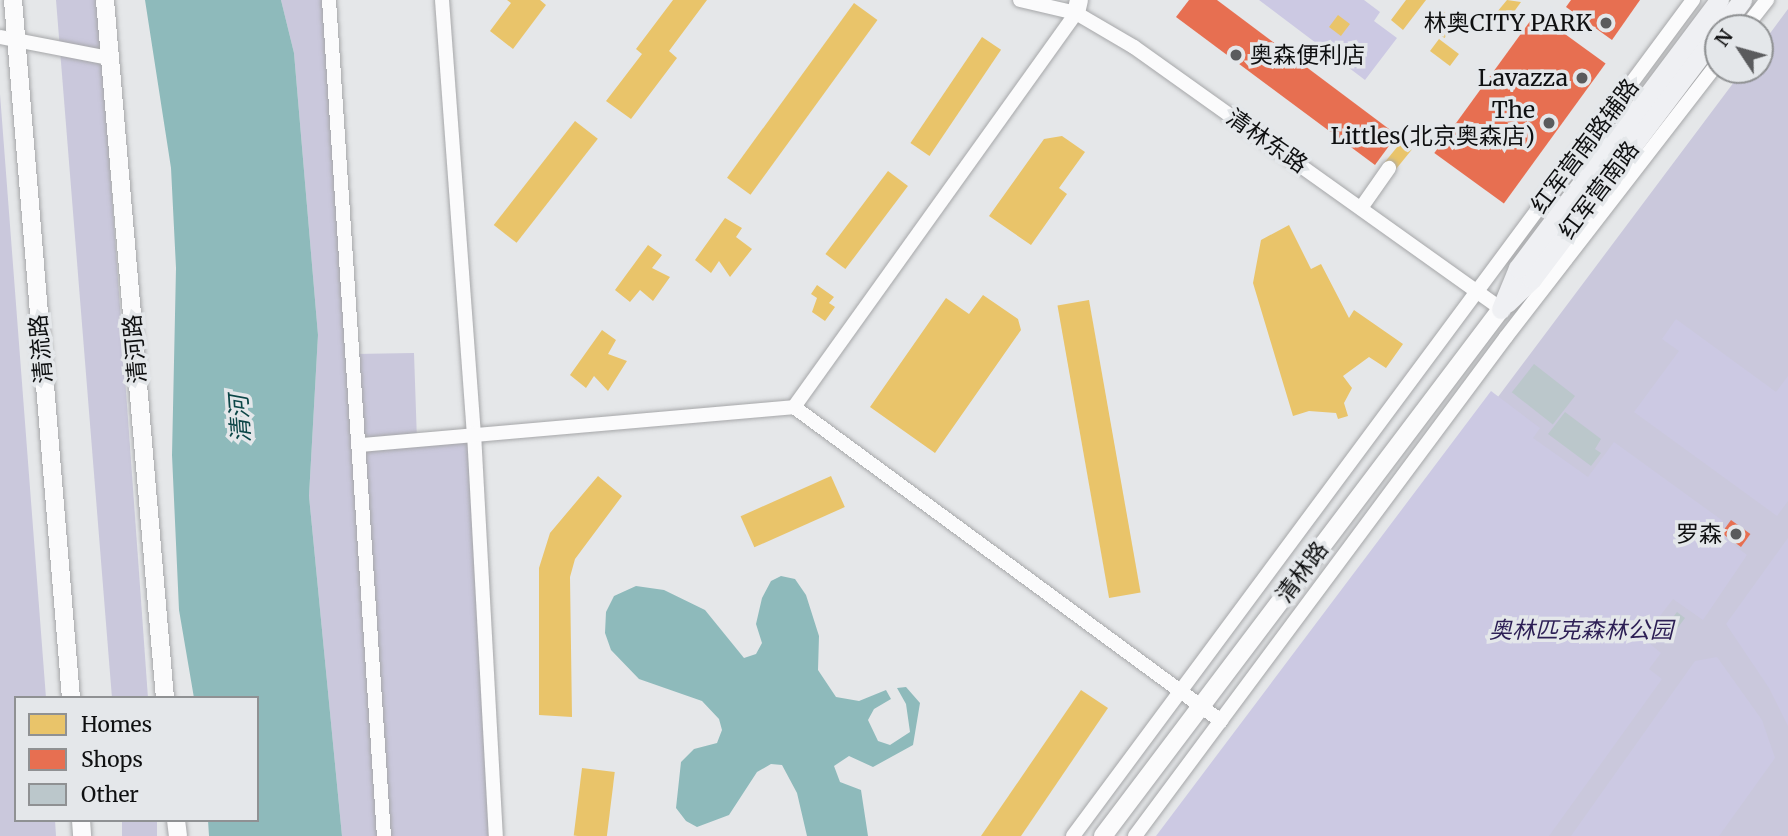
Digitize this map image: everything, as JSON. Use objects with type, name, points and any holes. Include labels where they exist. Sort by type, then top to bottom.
[{"type":"main road","name":"红军营南路","points":[[1501,309],[1518,268],[1719,0]]},
{"type":"main road","name":"红军营南路","points":[[1501,309],[1532,279],[1704,51]]},
{"type":"street","name":"清流路","points":[[13,0],[8,39],[71,696]]},
{"type":"street","name":"清河路","points":[[105,0],[165,696]]},
{"type":"street","points":[[329,0],[361,445],[384,836]]},
{"type":"street","points":[[442,0],[474,433],[496,836]]},
{"type":"street","name":"清林东路","points":[[1020,0],[1078,7],[1501,309]]},
{"type":"street","name":"红军营南路辅路","points":[[1073,836],[1693,0]]},
{"type":"street","points":[[1756,14],[1767,0]]},
{"type":"street","points":[[794,407],[1078,7]]},
{"type":"street","points":[[8,39],[109,58]]},
{"type":"street","points":[[1135,836],[1506,337],[1704,81]]},
{"type":"street","points":[[1361,208],[1389,168]]},
{"type":"street","name":"清林路","points":[[1103,836],[1501,309]]},
{"type":"street","points":[[361,445],[794,407],[1221,721]]},
{"type":"green space","points":[[56,0],[98,0],[148,696],[112,696]]},
{"type":"green space","points":[[281,0],[329,0],[354,354],[414,353],[417,441],[474,433],[496,836],[342,836],[309,496],[318,335],[294,53]]},
{"type":"green space","points":[[1259,0],[1364,0],[1380,12],[1374,21],[1397,38],[1365,80]]},
{"type":"green space","name":"奥林匹克森林公园","points":[[1788,9],[1788,836],[1169,836],[1733,84],[1774,84],[1774,28]]},
{"type":"green space","points":[[0,94],[46,696],[14,696],[14,822],[55,822],[56,836],[0,836]]},
{"type":"green space","points":[[1676,319],[1776,392],[1788,376],[1788,501],[1777,516],[1634,412],[1679,351],[1662,339]]},
{"type":"green space","points":[[1491,391],[1540,428],[1533,438],[1588,477],[1614,442],[1723,521],[1716,531],[1747,555],[1703,620],[1673,599],[1643,638],[1661,653],[1649,669],[1662,679],[1549,836],[1156,836]]},
{"type":"green space","points":[[1788,538],[1788,726],[1769,688],[1726,624]]},
{"type":"green space","points":[[1717,657],[1762,720],[1775,758],[1719,836],[1571,836],[1695,661]]},
{"type":"green space","points":[[122,822],[157,822],[157,836],[122,836]]},
{"type":"water","name":"清河","points":[[145,0],[281,0],[294,53],[318,335],[309,496],[342,836],[209,836],[208,822],[259,822],[259,696],[194,696],[179,610],[172,455],[176,268],[171,168]]},
{"type":"water","points":[[781,576],[795,579],[806,595],[819,636],[818,670],[836,697],[859,701],[886,690],[891,699],[874,709],[868,720],[878,741],[890,745],[910,732],[906,704],[897,688],[906,687],[920,703],[913,745],[873,767],[849,756],[834,766],[840,782],[861,790],[868,836],[807,836],[797,793],[782,765],[771,764],[757,772],[729,815],[697,827],[686,821],[676,808],[681,762],[694,749],[717,743],[722,730],[719,719],[702,701],[639,679],[611,650],[605,633],[606,612],[614,596],[636,586],[664,590],[705,610],[744,658],[756,654],[762,643],[756,624],[762,598],[771,581]]},
{"type":"building: Homes","points":[[507,0],[540,0],[546,5],[513,49],[490,31],[511,3]]},
{"type":"building: Homes","points":[[673,0],[707,0],[669,51],[677,58],[631,119],[606,101],[642,54],[636,49]]},
{"type":"building: Homes","points":[[1406,0],[1426,0],[1403,30],[1391,20]]},
{"type":"building: Homes","points":[[1507,0],[1521,2],[1508,20],[1497,12]]},
{"type":"building: Homes","points":[[854,3],[877,20],[750,195],[727,178]]},
{"type":"building: Homes","points":[[1441,10],[1457,21],[1445,38],[1429,27]]},
{"type":"building: Homes","points":[[1338,15],[1350,24],[1341,36],[1329,27]]},
{"type":"building: Homes","points":[[982,37],[1001,50],[929,156],[910,143]]},
{"type":"building: Homes","points":[[1439,39],[1459,54],[1450,66],[1430,51]]},
{"type":"building: Homes","points":[[575,121],[598,139],[517,243],[494,225]]},
{"type":"building: Homes","points":[[1062,136],[1085,152],[1059,188],[1067,194],[1031,245],[989,216],[1044,139]]},
{"type":"building: Homes","points":[[1402,141],[1412,149],[1394,172],[1384,164]]},
{"type":"building: Homes","points":[[888,171],[908,186],[845,269],[825,254]]},
{"type":"building: Homes","points":[[725,218],[742,228],[736,237],[752,249],[730,277],[719,261],[711,273],[695,260]]},
{"type":"building: Homes","points":[[1289,225],[1311,269],[1321,264],[1349,318],[1354,310],[1403,344],[1386,368],[1369,357],[1343,376],[1352,388],[1344,403],[1348,416],[1338,419],[1336,413],[1309,411],[1293,416],[1253,283],[1261,240]]},
{"type":"building: Homes","points":[[648,245],[662,255],[652,268],[670,277],[653,301],[640,290],[630,302],[615,290]]},
{"type":"building: Homes","points":[[817,285],[834,297],[829,303],[835,307],[825,321],[812,312],[817,298],[811,294]]},
{"type":"building: Homes","points":[[983,295],[1018,319],[1021,330],[935,453],[870,407],[946,298],[969,314]]},
{"type":"building: Homes","points":[[1089,300],[1141,592],[1109,598],[1057,306]]},
{"type":"building: Homes","points":[[602,330],[616,340],[608,354],[627,361],[608,391],[594,376],[586,388],[570,375]]},
{"type":"building: Homes","points":[[598,476],[622,496],[575,559],[570,577],[572,717],[539,715],[539,568],[550,533]]},
{"type":"building: Homes","points":[[831,476],[845,507],[754,547],[741,516]]},
{"type":"building: Homes","points":[[1081,690],[1108,708],[1021,836],[981,836]]},
{"type":"building: Homes","points":[[582,768],[615,772],[607,836],[574,835]]},
{"type":"building: Shops","points":[[1189,0],[1217,0],[1397,135],[1375,165],[1176,17]]},
{"type":"building: Shops","name":"林奥CITY PARK","points":[[1571,0],[1640,0],[1612,40],[1566,7]]},
{"type":"building: Shops","points":[[1536,13],[1606,64],[1504,204],[1434,153]]},
{"type":"building: Shops","name":"罗森","points":[[1731,520],[1750,534],[1741,547],[1722,533]]},
{"type":"building: Other","points":[[1534,364],[1575,396],[1553,424],[1512,392]]},
{"type":"building: Other","points":[[1565,412],[1601,439],[1595,449],[1601,453],[1591,466],[1548,434]]},
{"type":"building: Other","points":[[1677,612],[1685,618],[1668,641],[1660,635]]},
{"type":"place","name":"林奥CITY PARK","points":[[1606,23]]},
{"type":"place","name":"奥森便利店","points":[[1236,55]]},
{"type":"place","name":"Lavazza","points":[[1582,78]]},
{"type":"place","name":"The Littles(北京奥森店)","points":[[1549,123]]},
{"type":"place","name":"罗森","points":[[1736,534]]}]
